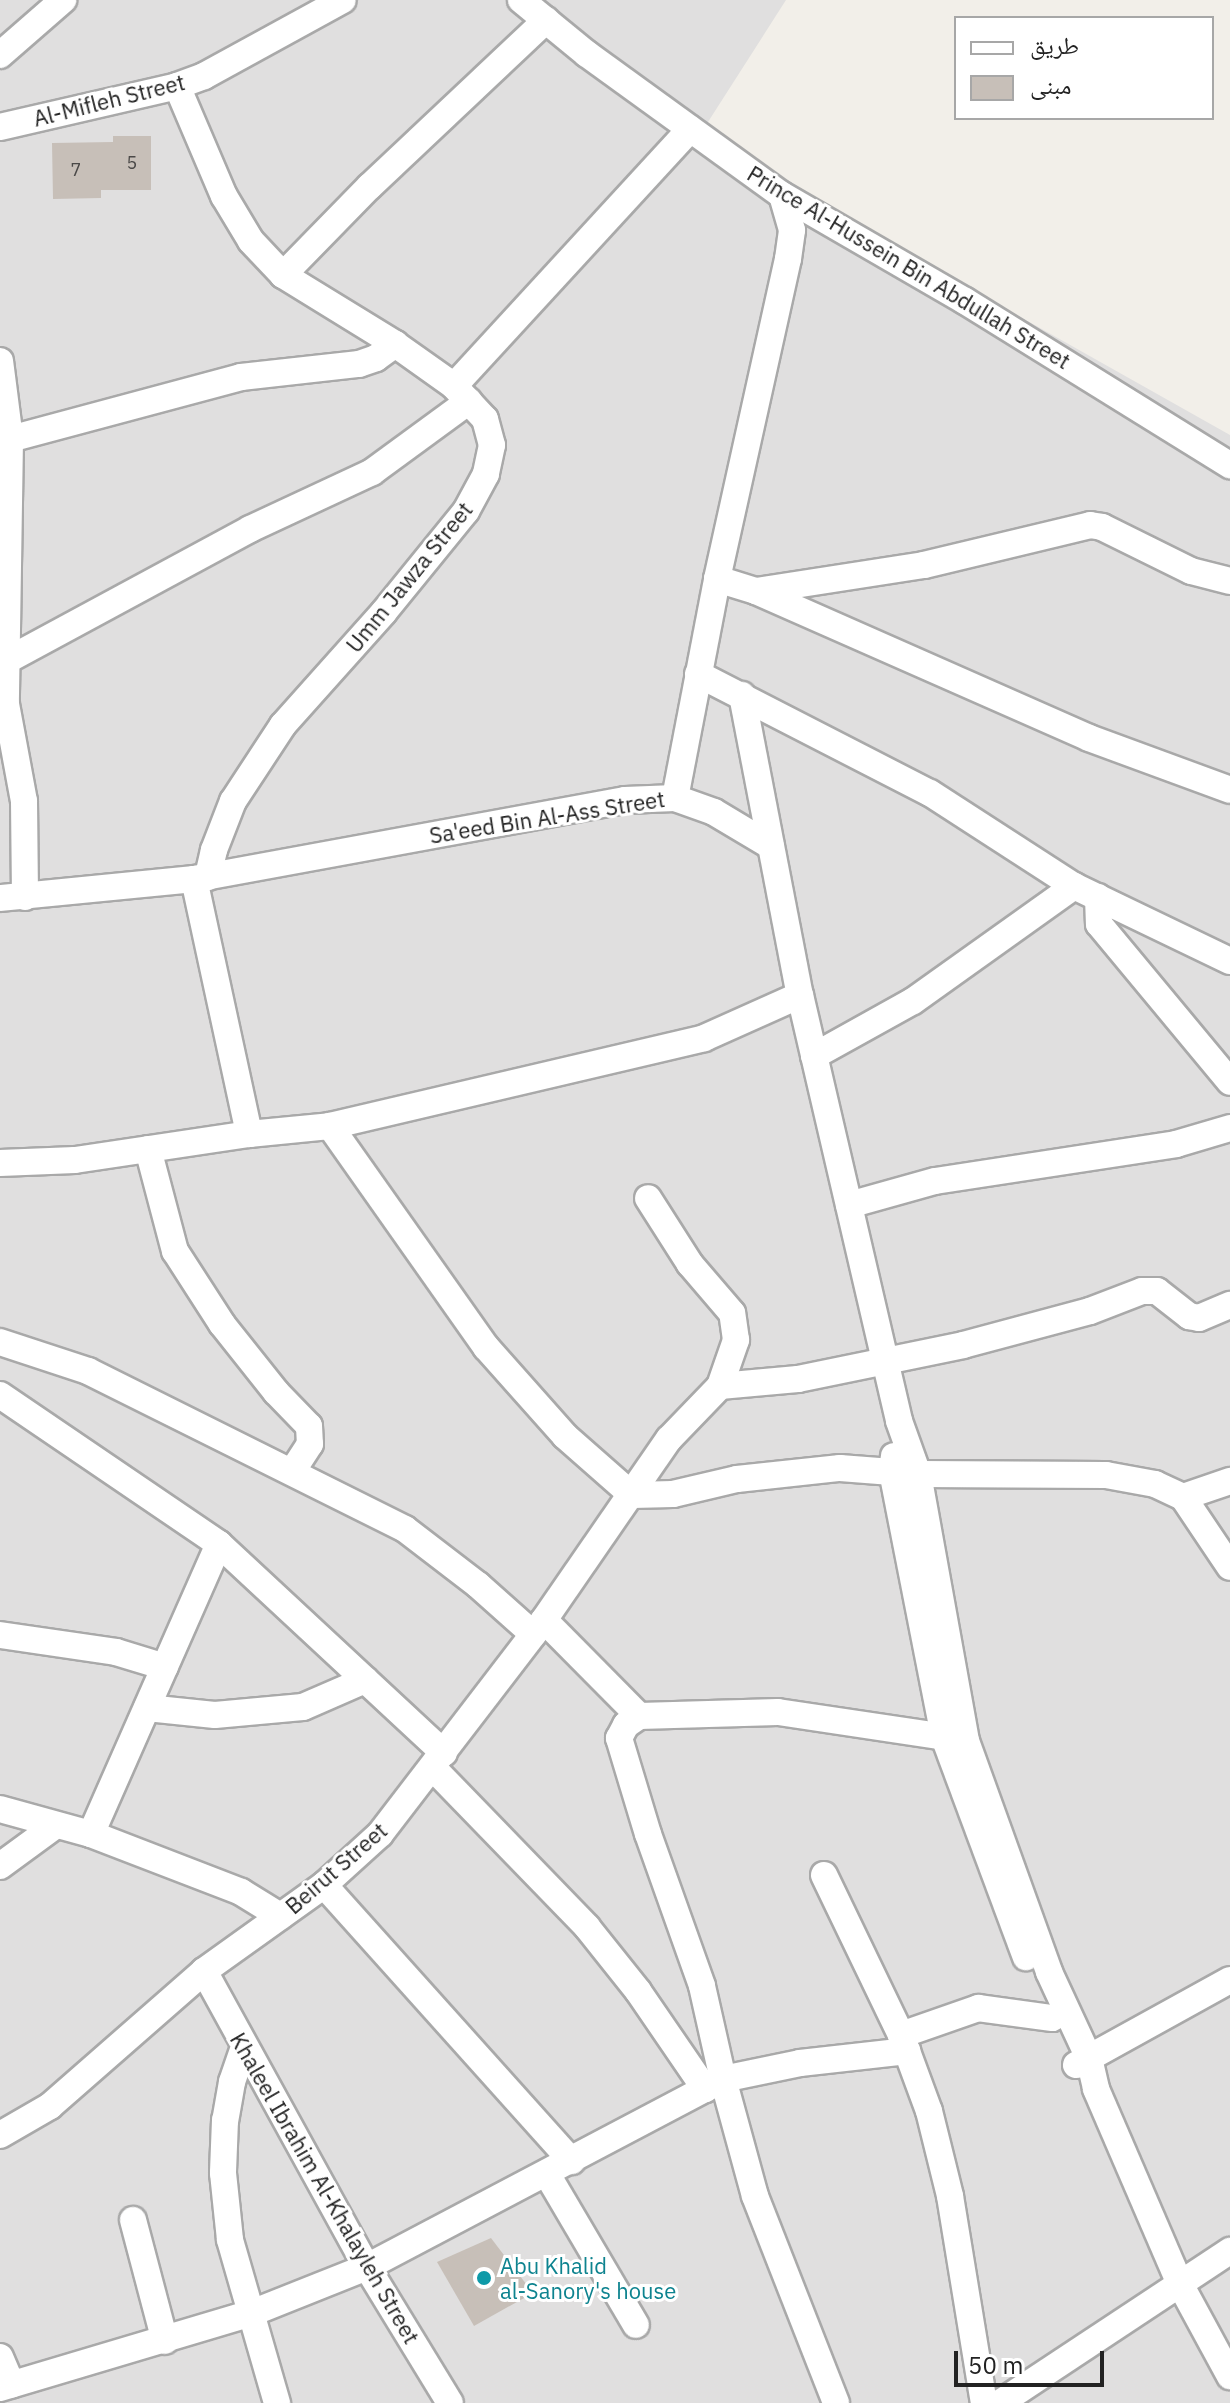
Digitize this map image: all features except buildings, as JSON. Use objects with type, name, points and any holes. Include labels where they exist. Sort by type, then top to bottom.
[{"type":"street","points":[[0,55],[63,0]]},
{"type":"street","name":"Al-Mifleh Street","points":[[0,127],[177,86],[204,76],[343,0]]},
{"type":"street","name":"Prince Al-Hussein Bin Abdullah Street","points":[[521,0],[782,195],[965,301],[1230,465]]},
{"type":"street","points":[[283,275],[370,186],[546,20]]},
{"type":"street","name":"Umm Jawza Street","points":[[177,86],[224,196],[251,241],[283,275],[395,344],[462,394],[485,419],[492,445],[486,474],[466,511],[384,612],[283,725],[233,801],[201,878]]},
{"type":"street","points":[[6,661],[250,529],[372,472],[462,394],[690,129]]},
{"type":"street","name":"Sa'eed Bin Al-Ass Street","points":[[12,898],[201,878],[625,800],[675,798],[717,579],[788,259],[792,230],[782,195]]},
{"type":"street","points":[[10,439],[241,377],[359,364],[376,358],[395,344]]},
{"type":"street","points":[[0,361],[10,439],[3,703],[24,801],[12,898]]},
{"type":"street","points":[[756,591],[924,565],[1090,525],[1102,527],[1191,571],[1230,581]]},
{"type":"street","points":[[717,579],[756,591],[992,698],[1230,790]]},
{"type":"street","points":[[698,674],[930,793],[1086,891],[1230,961]]},
{"type":"street","points":[[742,695],[800,995],[899,1421],[905,1472],[955,1739],[1010,1918],[1052,2018],[1082,2061]]},
{"type":"street","points":[[675,798],[714,812],[771,846]]},
{"type":"street","points":[[201,878],[249,1134]]},
{"type":"street","points":[[814,1056],[913,1001],[1086,891]]},
{"type":"street","points":[[1086,891],[1099,924],[1230,1082]]},
{"type":"street","points":[[0,1163],[75,1160],[249,1134],[330,1126],[704,1038],[800,995]]},
{"type":"street","points":[[330,1126],[486,1347],[565,1436],[632,1495],[673,1494],[737,1479],[840,1468],[1106,1475],[1155,1484],[1183,1497],[1230,1567]]},
{"type":"street","points":[[849,1205],[935,1181],[1176,1144],[1230,1128]]},
{"type":"street","points":[[148,1149],[175,1251],[222,1324],[276,1392],[309,1426],[310,1444],[293,1470]]},
{"type":"street","points":[[648,1198],[690,1264],[732,1313],[736,1340],[720,1386],[798,1379],[963,1345],[1090,1311],[1142,1291],[1157,1291],[1189,1316],[1199,1318],[1230,1305]]},
{"type":"street","points":[[0,1342],[88,1371],[293,1470],[405,1529],[539,1627],[639,1716]]},
{"type":"street","name":"Beirut Street","points":[[0,2135],[50,2106],[204,1971],[324,1885],[380,1834],[539,1627],[669,1439],[720,1386]]},
{"type":"street","points":[[0,1395],[219,1544],[365,1680],[587,1927],[714,2084]]},
{"type":"street","points":[[1183,1497],[1230,1481]]},
{"type":"street","points":[[91,1834],[219,1544]]},
{"type":"street","points":[[0,1635],[116,1652],[165,1667]]},
{"type":"street","points":[[147,1708],[215,1715],[303,1707],[365,1680]]},
{"type":"street","points":[[836,2403],[714,2084],[702,1986],[648,1834],[619,1738],[626,1725],[639,1716],[778,1712],[955,1739]]},
{"type":"street","points":[[955,1739],[1082,2061],[1180,2284],[1230,2376]]},
{"type":"street","points":[[0,1809],[91,1834],[241,1892],[280,1916]]},
{"type":"street","points":[[0,1866],[56,1825]]},
{"type":"street","points":[[824,1875],[904,2043],[940,2148],[984,2403]]},
{"type":"street","points":[[324,1885],[572,2161]]},
{"type":"street","name":"Khaleel Ibrahim Al-Khalayleh Street","points":[[204,1971],[367,2267],[450,2403]]},
{"type":"street","points":[[1082,2061],[1230,1980]]},
{"type":"street","points":[[0,2357],[6,2386],[249,2314],[367,2267],[714,2084],[904,2043],[978,2008],[1052,2018]]},
{"type":"street","points":[[244,2047],[232,2082],[225,2120],[223,2173],[230,2240],[277,2403]]},
{"type":"street","points":[[547,2174],[636,2325]]},
{"type":"street","points":[[133,2220],[165,2341]]},
{"type":"street","points":[[1000,2403],[1230,2251]]},
{"type":"shaded area","points":[[0,0],[786,0],[699,136],[1230,435],[1230,2403],[0,2403]]},
{"type":"place","name":"Abu Khalid al-Sanory's house","points":[[484,2278]]}]
